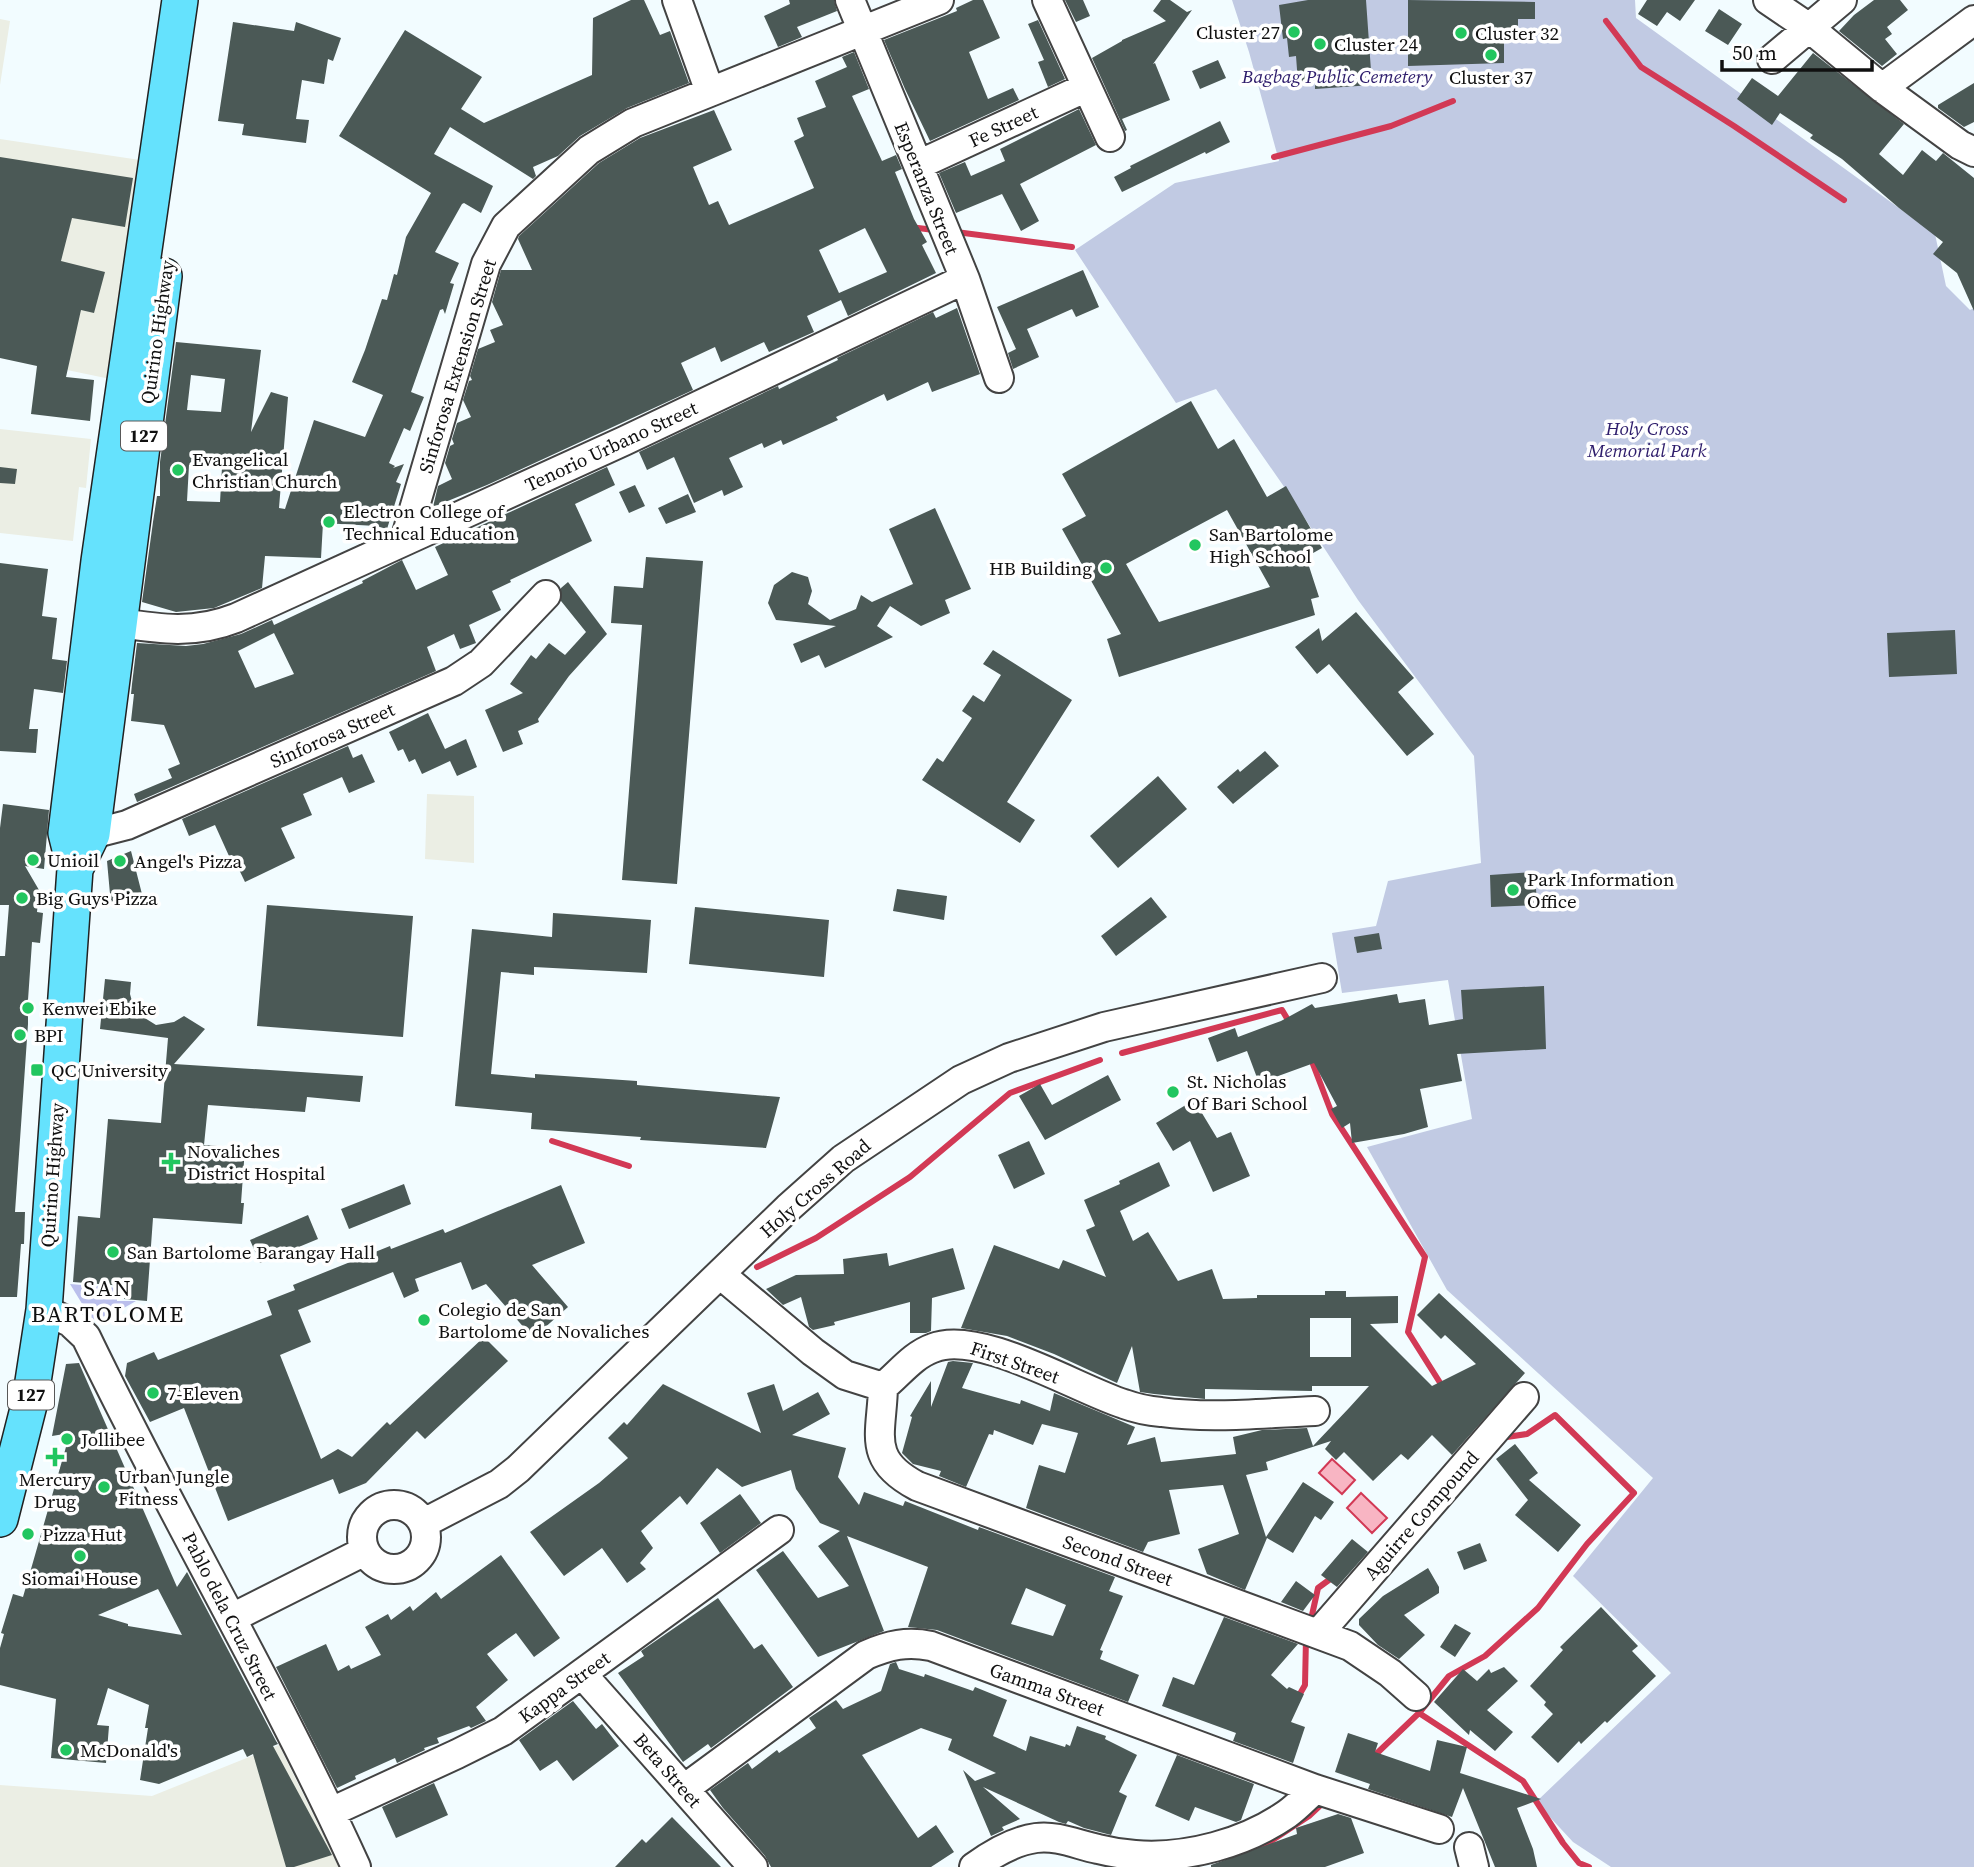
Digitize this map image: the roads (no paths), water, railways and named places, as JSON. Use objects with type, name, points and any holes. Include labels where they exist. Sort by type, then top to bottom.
[{"type":"main road","name":"Quirino Highway","points":[[75,869],[92,834],[106,621],[141,350],[180,0]]},
{"type":"main road","name":"Quirino Highway","points":[[141,350],[204,0]]},
{"type":"main road","name":"Quirino Highway","points":[[3,1496],[30,1401],[44,1310],[75,869],[66,834],[106,621]]},
{"type":"street","points":[[677,0],[710,92]]},
{"type":"street","name":"Esperanza Street","points":[[850,0],[965,279],[999,378]]},
{"type":"street","points":[[863,32],[939,0]]},
{"type":"street","points":[[1047,0],[1110,137]]},
{"type":"street","points":[[1768,0],[1808,27],[1882,88],[1969,144]]},
{"type":"street","points":[[1772,59],[1842,0]]},
{"type":"street","points":[[1882,88],[1974,20]]},
{"type":"street","name":"Sinforosa Extension Street","points":[[405,540],[486,264],[506,226],[589,150],[634,124],[863,32]]},
{"type":"street","name":"Fe Street","points":[[918,165],[1087,87]]},
{"type":"street","name":"Tenorio Urbano Street","points":[[106,621],[183,630],[219,625],[647,430],[965,279]]},
{"type":"street","name":"Sinforosa Street","points":[[92,834],[127,825],[454,681],[481,663],[546,594]]},
{"type":"street","name":"Holy Cross Road","points":[[424,1523],[499,1484],[843,1158],[961,1080],[1009,1058],[1104,1027],[1322,978]]},
{"type":"street","points":[[720,1274],[803,1344],[845,1375],[883,1387]]},
{"type":"street","name":"Pablo dela Cruz Street","points":[[44,1310],[70,1322],[86,1337],[331,1812],[356,1867]]},
{"type":"street","name":"First Street","points":[[883,1387],[916,1356],[934,1347],[952,1343],[975,1346],[1006,1357],[1059,1376],[1125,1405],[1161,1412],[1315,1412]]},
{"type":"street","name":"Second Street","points":[[883,1387],[883,1411],[878,1433],[881,1451],[902,1478],[917,1486],[1350,1646],[1390,1673],[1416,1696]]},
{"type":"street","name":"Aguirre Compound","points":[[1318,1634],[1524,1397]]},
{"type":"street","points":[[386,1506],[408,1507],[418,1514],[424,1523],[426,1545],[413,1563],[403,1568],[381,1567],[365,1551],[363,1529],[368,1518],[386,1506]]},
{"type":"street","name":"Kappa Street","points":[[331,1812],[503,1731],[779,1530]]},
{"type":"street","points":[[232,1618],[365,1551]]},
{"type":"street","name":"Gamma Street","points":[[684,1789],[866,1655],[898,1643],[915,1643],[931,1646],[1315,1789],[1439,1829]]},
{"type":"street","name":"Beta Street","points":[[582,1674],[753,1867]]},
{"type":"street","points":[[974,1867],[1015,1843],[1037,1837],[1066,1840],[1098,1849],[1137,1855],[1174,1854],[1216,1846],[1256,1833],[1289,1813],[1315,1789]]},
{"type":"waterway","points":[[1606,21],[1641,67],[1844,200]]},
{"type":"waterway","points":[[1274,157],[1391,126],[1453,101]]},
{"type":"waterway","points":[[910,227],[934,230]]},
{"type":"waterway","points":[[956,232],[1072,247]]},
{"type":"waterway","points":[[1122,1053],[1282,1010],[1291,1025]]},
{"type":"waterway","points":[[1311,1059],[1332,1114],[1425,1257],[1408,1332],[1444,1389]]},
{"type":"waterway","points":[[757,1267],[816,1238],[910,1177],[1010,1093],[1100,1060]]},
{"type":"waterway","points":[[552,1141],[629,1166]]},
{"type":"waterway","points":[[1500,1438],[1527,1434],[1555,1415],[1634,1493],[1587,1544],[1538,1608],[1485,1656],[1449,1676],[1419,1713],[1523,1781],[1563,1843],[1579,1863],[1589,1867]]},
{"type":"waterway","points":[[1310,1624],[1318,1588],[1333,1577]]},
{"type":"waterway","points":[[1297,1699],[1305,1685],[1306,1638]]},
{"type":"waterway","points":[[1373,1757],[1419,1713]]},
{"type":"waterway","points":[[1256,1851],[1309,1816],[1326,1800]]},
{"type":"place","name":"Cluster 27","points":[[1294,32]]},
{"type":"place","name":"Cluster 32","points":[[1461,33]]},
{"type":"place","name":"Cluster 24","points":[[1320,44]]},
{"type":"place","name":"Cluster 37","points":[[1491,55]]},
{"type":"place","name":"Evangelical Christian Church","points":[[178,470]]},
{"type":"place","name":"Electron College of Technical Education","points":[[329,522]]},
{"type":"place","name":"San Bartolome High School","points":[[1195,545]]},
{"type":"place","name":"HB Building","points":[[1106,568]]},
{"type":"place","name":"Unioil","points":[[33,860]]},
{"type":"place","name":"Angel's Pizza","points":[[120,861]]},
{"type":"place","name":"Park Information Office","points":[[1513,890]]},
{"type":"place","name":"Big Guys Pizza","points":[[22,898]]},
{"type":"place","name":"Kenwei Ebike","points":[[28,1008]]},
{"type":"place","name":"BPI","points":[[20,1035]]},
{"type":"place","name":"QC University","points":[[37,1070]]},
{"type":"place","name":"St. Nicholas Of Bari School","points":[[1173,1092]]},
{"type":"place","name":"Novaliches District Hospital","points":[[171,1162]]},
{"type":"place","name":"San Bartolome Barangay Hall","points":[[113,1252]]},
{"type":"place","name":"Colegio de San Bartolome de Novaliches","points":[[424,1320]]},
{"type":"place","name":"7-Eleven","points":[[153,1393]]},
{"type":"place","name":"Jollibee","points":[[67,1439]]},
{"type":"place","name":"Mercury Drug","points":[[55,1457]]},
{"type":"place","name":"Urban Jungle Fitness","points":[[104,1487]]},
{"type":"place","name":"Pizza Hut","points":[[28,1534]]},
{"type":"place","name":"Siomai House","points":[[80,1556]]},
{"type":"place","name":"McDonald's","points":[[66,1750]]},
{"type":"district","name":"SAN BARTOLOME","points":[[108,1301]]},
{"type":"park label","name":"Bagbag Public Cemetery","points":[[1337,76]]},
{"type":"park label","name":"Holy Cross Memorial Park","points":[[1647,439]]}]
